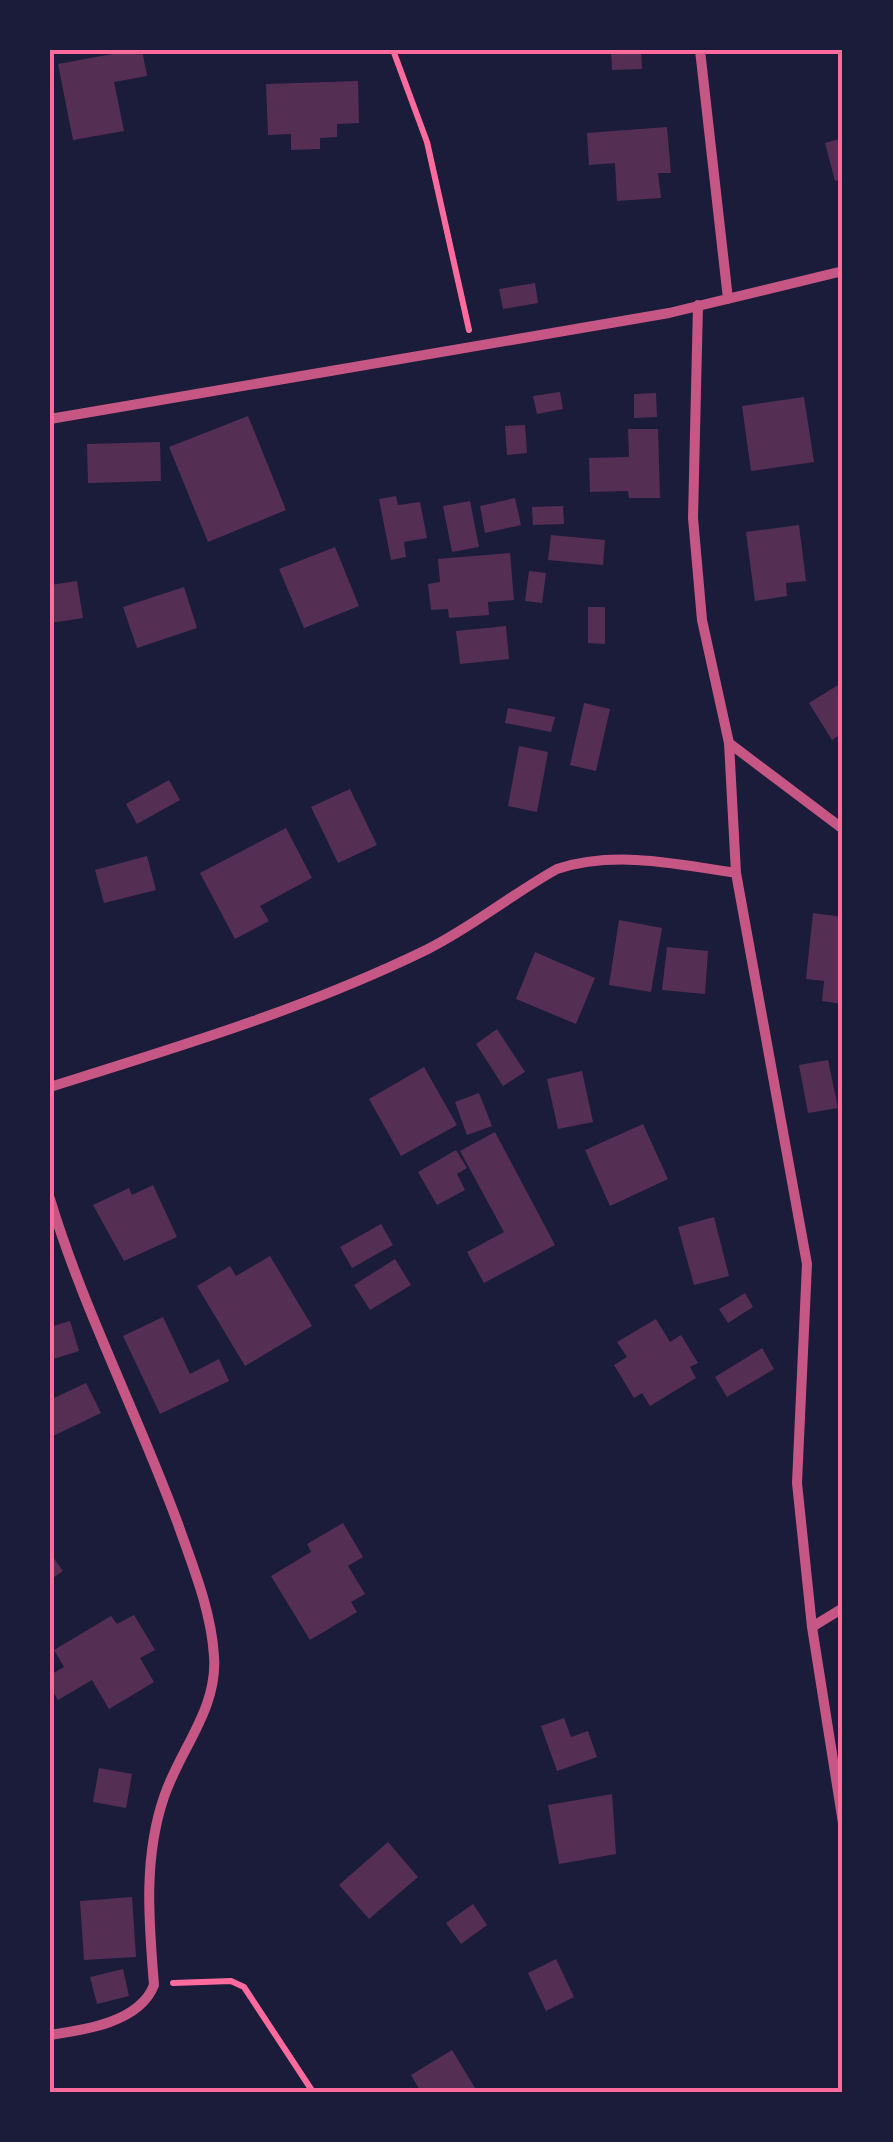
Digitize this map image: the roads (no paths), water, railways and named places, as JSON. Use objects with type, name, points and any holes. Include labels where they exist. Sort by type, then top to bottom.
[{"type":"street","points":[[700,50],[728,298]]},
{"type":"street","points":[[50,419],[698,306],[843,271]]},
{"type":"street","points":[[698,306],[693,518],[702,620],[729,742],[736,872],[807,1264],[797,1483],[812,1627],[843,1823]]},
{"type":"street","points":[[729,742],[843,828]]},
{"type":"street","points":[[50,1087],[253,1024],[387,968],[430,948],[556,869],[578,862],[651,862],[736,872]]},
{"type":"street","points":[[50,1199],[68,1256],[158,1470],[206,1602],[215,1658],[210,1699],[164,1797],[154,1845],[148,1897],[154,1986],[144,2004],[122,2018],[50,2036]]},
{"type":"street","points":[[812,1627],[843,1608]]}]
